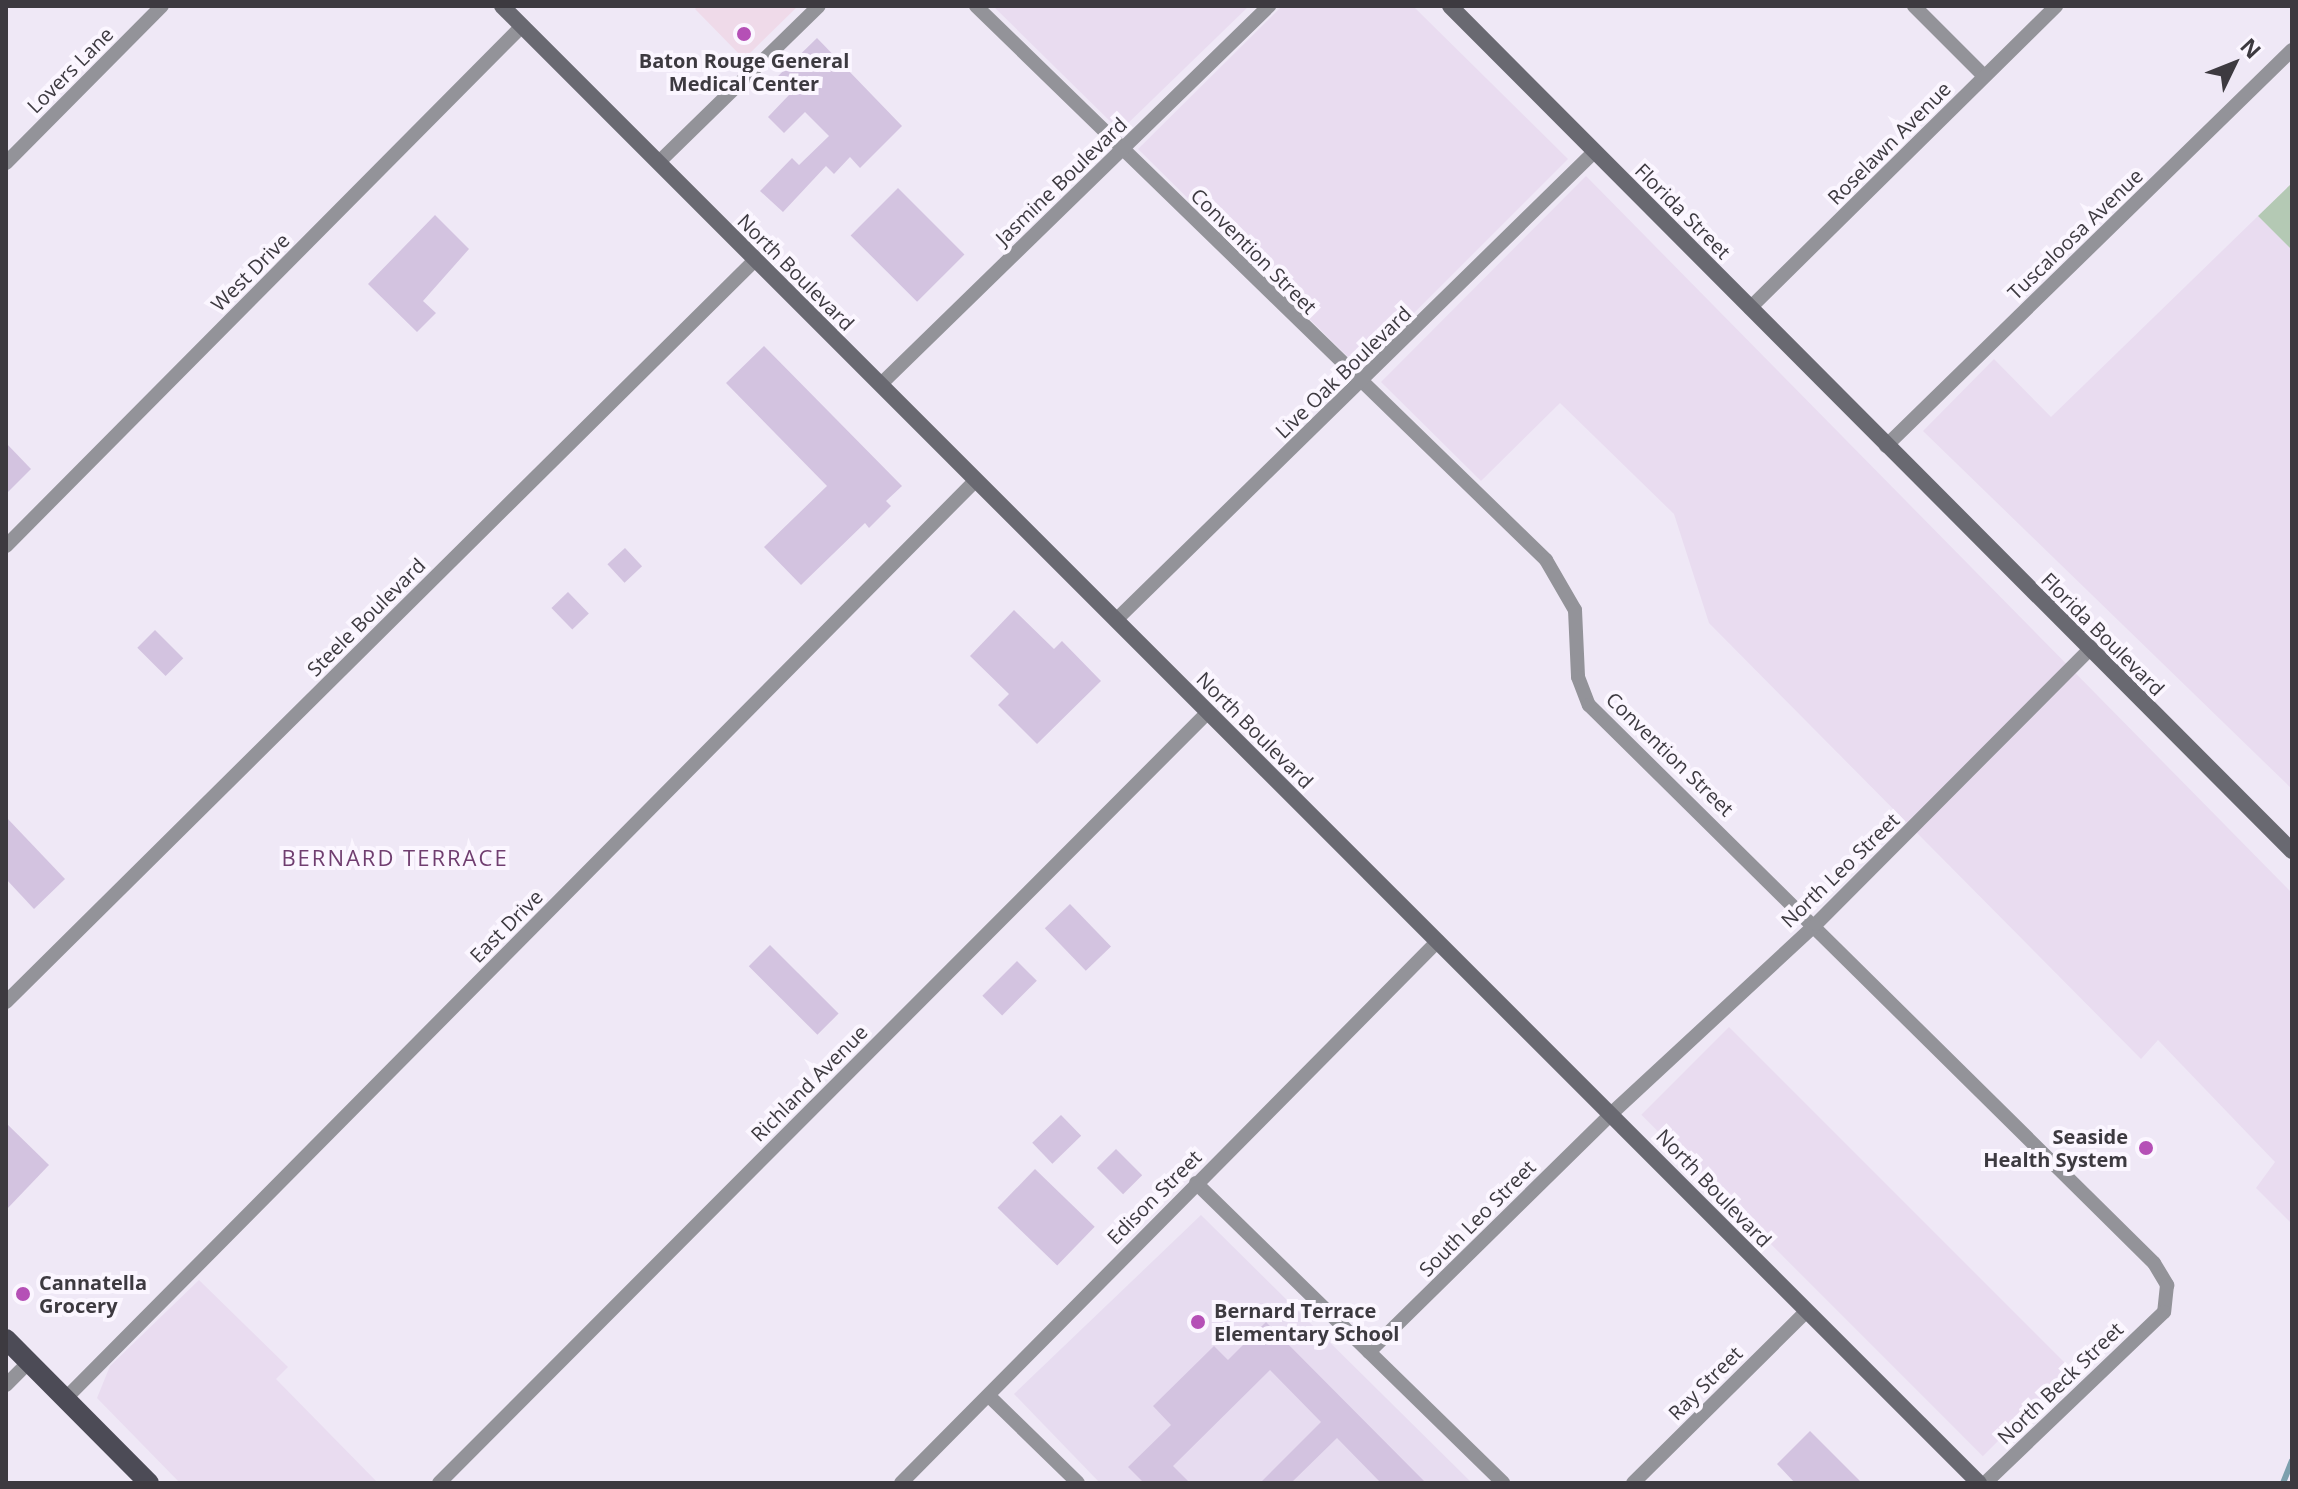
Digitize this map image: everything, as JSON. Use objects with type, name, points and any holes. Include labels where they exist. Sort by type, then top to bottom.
[{"type":"main road","points":[[6,1339],[149,1483]]},
{"type":"street","name":"Lovers Lane","points":[[6,163],[162,6]]},
{"type":"street","name":"North Boulevard","points":[[502,6],[1612,1113],[1806,1312],[1982,1483]]},
{"type":"street","points":[[659,162],[819,6]]},
{"type":"street","name":"Convention Street","points":[[976,6],[1360,383],[1546,560],[1575,610],[1578,677],[1589,705],[1816,924],[2154,1263],[2167,1285],[2164,1312]]},
{"type":"street","name":"Jasmine Boulevard","points":[[881,384],[1269,6]]},
{"type":"street","points":[[1914,6],[1984,76]]},
{"type":"street","name":"Roselawn Avenue","points":[[1750,308],[2056,6]]},
{"type":"street","name":"Florida Street","points":[[1457,8],[1886,446]]},
{"type":"street","name":"West Drive","points":[[6,546],[522,26]]},
{"type":"street","name":"Tuscaloosa Avenue","points":[[1886,446],[2292,50]]},
{"type":"street","name":"Live Oak Boulevard","points":[[1117,619],[1595,151]]},
{"type":"street","name":"Steele Boulevard","points":[[6,1002],[755,260]]},
{"type":"street","name":"Florida Boulevard","points":[[1886,446],[2292,851]]},
{"type":"street","name":"East Drive","points":[[65,1399],[975,481]]},
{"type":"street","name":"North Leo Street","points":[[1612,1113],[1816,924],[2090,649]]},
{"type":"street","name":"Richland Avenue","points":[[439,1483],[1208,712]]},
{"type":"street","name":"Edison Street","points":[[901,1483],[1438,941]]},
{"type":"street","name":"South Leo Street","points":[[1369,1352],[1612,1113]]},
{"type":"street","points":[[1196,1183],[1503,1483]]},
{"type":"street","name":"Ray Street","points":[[1633,1483],[1806,1312]]},
{"type":"street","name":"North Beck Street","points":[[1982,1483],[2164,1312]]},
{"type":"street","points":[[6,1385],[29,1362]]},
{"type":"street","points":[[989,1396],[1078,1483]]},
{"type":"shaded area","name":"Baton Rouge General Medical Center","points":[[698,6],[798,6],[744,59],[695,9]]},
{"type":"shaded area","points":[[993,6],[1249,6],[1120,131]]},
{"type":"shaded area","points":[[1282,6],[1413,6],[1568,159],[1359,368],[1138,149]]},
{"type":"shaded area","points":[[1586,176],[2292,893],[2292,1224],[2256,1188],[2275,1162],[2158,1040],[2141,1059],[1709,623],[1674,514],[1560,403],[1481,481],[1381,382]]},
{"type":"shaded area","points":[[2258,216],[2292,250],[2292,789],[1923,431],[1994,359],[2051,417]]},
{"type":"shaded area","points":[[1729,1027],[2071,1369],[1983,1456],[1641,1115]]},
{"type":"shaded area","name":"Bernard Terrace Elementary School","points":[[1201,1215],[1472,1483],[1100,1483],[1014,1394]]},
{"type":"shaded area","points":[[199,1280],[288,1367],[276,1379],[378,1483],[180,1483],[97,1398],[110,1366]]},
{"type":"green space","points":[[2292,183],[2292,250],[2258,216]]},
{"type":"building","points":[[817,38],[902,126],[860,168],[850,157],[834,174],[826,166],[783,212],[760,191],[792,158],[799,165],[829,136],[805,112],[784,133],[768,117],[789,95],[774,80]]},
{"type":"building","points":[[898,188],[964,254],[917,302],[851,235]]},
{"type":"building","points":[[435,215],[469,249],[423,301],[436,313],[417,332],[368,284]]},
{"type":"building","points":[[764,346],[902,486],[886,501],[891,506],[869,528],[865,523],[801,585],[764,547],[827,486],[726,383]]},
{"type":"building","points":[[6,443],[31,469],[6,494]]},
{"type":"building","points":[[625,548],[642,566],[624,583],[607,564]]},
{"type":"building","points":[[568,592],[589,614],[572,630],[551,608]]},
{"type":"building","points":[[1014,610],[1054,649],[1062,641],[1101,681],[1037,744],[998,705],[1009,694],[970,656]]},
{"type":"building","points":[[155,630],[183,658],[166,676],[137,648]]},
{"type":"building","points":[[6,817],[65,879],[34,909],[6,879]]},
{"type":"building","points":[[1070,904],[1111,946],[1086,971],[1045,928]]},
{"type":"building","points":[[770,945],[839,1014],[817,1035],[749,966]]},
{"type":"building","points":[[1017,961],[1037,981],[1002,1015],[982,996]]},
{"type":"building","points":[[1061,1115],[1081,1136],[1052,1164],[1032,1143]]},
{"type":"building","points":[[6,1123],[49,1165],[6,1210]]},
{"type":"building","points":[[1116,1149],[1142,1175],[1123,1194],[1097,1168]]},
{"type":"building","points":[[1035,1169],[1095,1227],[1057,1266],[997,1208]]},
{"type":"building","points":[[1266,1322],[1426,1483],[1381,1483],[1337,1438],[1291,1483],[1260,1483],[1321,1422],[1270,1370],[1173,1466],[1190,1483],[1144,1483],[1128,1467],[1171,1425],[1153,1406],[1214,1346],[1228,1360]]},
{"type":"building","points":[[1810,1431],[1862,1483],[1795,1483],[1777,1464]]},
{"type":"waterway","points":[[2283,1483],[2292,1461]]},
{"type":"place","name":"Baton Rouge General Medical Center","points":[[744,34]]},
{"type":"place","name":"Seaside Health System","points":[[2146,1148]]},
{"type":"place","name":"Cannatella Grocery","points":[[23,1294]]},
{"type":"place","name":"Bernard Terrace Elementary School","points":[[1198,1322]]},
{"type":"district","name":"BERNARD TERRACE","points":[[395,858]]}]
